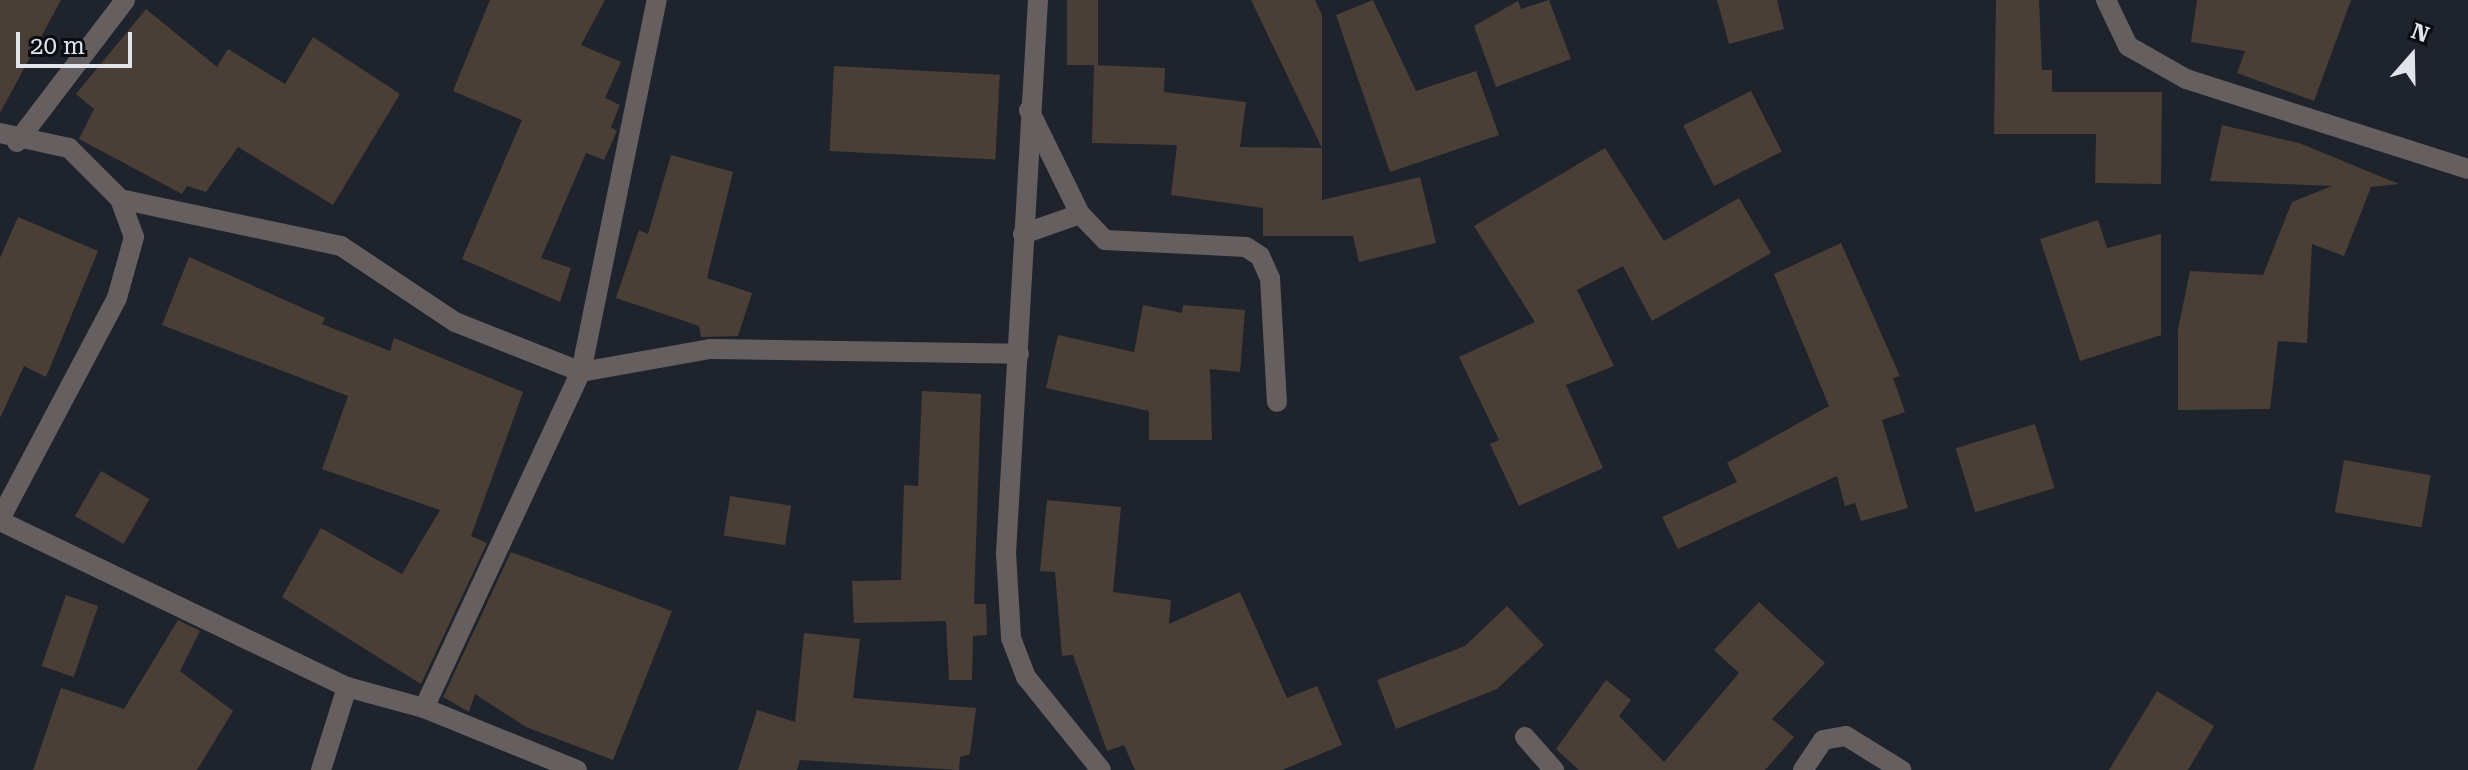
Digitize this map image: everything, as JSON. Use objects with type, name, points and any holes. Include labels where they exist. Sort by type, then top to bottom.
[{"type":"street","points":[[8,138],[125,0]]},
{"type":"street","points":[[424,708],[581,372],[657,0]]},
{"type":"street","points":[[1038,0],[1027,106],[1019,354],[1006,553],[1011,638],[1026,677],[1101,770]]},
{"type":"street","points":[[2106,0],[2128,46],[2186,79],[2468,169]]},
{"type":"street","points":[[1027,106],[1080,214],[1105,240],[1246,247],[1260,256],[1270,278],[1277,402]]},
{"type":"street","points":[[8,138],[69,148],[120,199],[134,237],[117,298],[0,520],[347,687],[424,708],[577,770]]},
{"type":"street","points":[[120,199],[341,246],[455,322],[581,372],[710,349],[1019,354]]},
{"type":"street","points":[[1023,234],[1080,214]]},
{"type":"street","points":[[321,770],[347,687]]},
{"type":"street","points":[[1803,770],[1823,740],[1846,736],[1901,770]]},
{"type":"street","points":[[1525,737],[1554,770]]},
{"type":"building","points":[[0,0],[61,0],[0,113]]},
{"type":"building","points":[[490,0],[605,0],[581,45],[621,62],[605,98],[620,105],[611,127],[617,131],[604,160],[586,153],[541,258],[571,268],[560,302],[462,259],[522,120],[453,91]]},
{"type":"building","points":[[1067,0],[1098,0],[1098,65],[1067,65]]},
{"type":"building","points":[[1251,0],[1315,0],[1322,15],[1322,148]]},
{"type":"building","points":[[1373,0],[1416,91],[1476,71],[1499,135],[1390,172],[1336,15]]},
{"type":"building","points":[[1549,0],[1571,59],[1496,87],[1474,26],[1518,1],[1521,9]]},
{"type":"building","points":[[1717,0],[1777,0],[1784,29],[1729,44]]},
{"type":"building","points":[[1996,0],[2039,0],[2042,70],[2052,70],[2052,92],[2162,92],[2161,184],[2095,183],[2096,134],[1994,134]]},
{"type":"building","points":[[2197,0],[2351,0],[2314,101],[2237,73],[2245,51],[2191,42]]},
{"type":"building","points":[[146,9],[217,67],[228,49],[285,84],[313,37],[400,94],[333,205],[238,147],[206,192],[187,186],[182,194],[79,139],[94,109],[76,94]]},
{"type":"building","points":[[1094,65],[1165,68],[1164,92],[1246,102],[1240,147],[1322,148],[1322,200],[1420,177],[1436,243],[1359,262],[1353,236],[1263,236],[1263,208],[1171,195],[1177,145],[1092,143]]},
{"type":"building","points":[[834,66],[1000,75],[995,160],[830,151]]},
{"type":"building","points":[[1751,91],[1782,152],[1714,186],[1683,126]]},
{"type":"building","points":[[2222,125],[2299,143],[2399,184],[2371,187],[2344,256],[2312,244],[2307,343],[2278,341],[2270,409],[2178,410],[2178,329],[2190,271],[2263,275],[2292,202],[2332,186],[2210,181]]},
{"type":"building","points":[[1605,148],[1664,241],[1739,198],[1771,253],[1652,321],[1623,266],[1577,290],[1614,366],[1566,385],[1603,468],[1519,506],[1490,444],[1499,440],[1459,357],[1535,322],[1474,226]]},
{"type":"building","points":[[671,155],[733,172],[707,278],[752,293],[738,336],[701,337],[699,326],[616,298],[639,230],[648,234]]},
{"type":"building","points":[[18,217],[98,251],[46,377],[24,366],[0,418],[0,258]]},
{"type":"building","points":[[2098,220],[2107,248],[2161,234],[2161,335],[2080,361],[2040,239]]},
{"type":"building","points":[[1841,243],[1900,376],[1893,378],[1905,412],[1882,420],[1908,508],[1861,521],[1855,503],[1845,506],[1837,476],[1678,549],[1662,517],[1737,482],[1727,463],[1829,406],[1774,274]]},
{"type":"building","points":[[189,257],[325,318],[322,324],[390,351],[394,338],[523,392],[471,536],[487,543],[421,684],[282,597],[321,528],[402,574],[440,510],[322,469],[348,396],[162,325]]},
{"type":"building","points":[[1143,305],[1182,313],[1183,305],[1245,310],[1240,372],[1210,369],[1212,440],[1149,440],[1149,411],[1046,388],[1058,335],[1134,352]]},
{"type":"building","points":[[922,391],[981,394],[974,604],[986,604],[987,635],[973,636],[972,680],[949,680],[946,621],[854,623],[852,581],[901,580],[904,485],[918,486]]},
{"type":"building","points":[[2035,424],[2055,488],[1975,512],[1956,448]]},
{"type":"building","points":[[2344,460],[2431,475],[2421,527],[2335,512]]},
{"type":"building","points":[[101,471],[149,499],[123,544],[75,516]]},
{"type":"building","points":[[730,496],[791,506],[785,545],[724,536]]},
{"type":"building","points":[[1047,500],[1121,507],[1113,592],[1171,600],[1169,624],[1240,592],[1287,698],[1317,686],[1342,745],[1282,770],[1135,770],[1124,745],[1107,751],[1073,655],[1062,656],[1055,572],[1040,571]]},
{"type":"building","points":[[511,552],[672,611],[613,760],[526,727],[475,694],[469,712],[443,697]]},
{"type":"building","points":[[66,595],[98,606],[74,677],[42,666]]},
{"type":"building","points":[[1759,602],[1825,663],[1772,719],[1794,737],[1765,770],[1579,770],[1556,749],[1606,680],[1631,700],[1619,716],[1664,762],[1739,673],[1714,650]]},
{"type":"building","points":[[1507,606],[1544,645],[1497,689],[1396,729],[1377,680],[1465,646]]},
{"type":"building","points":[[178,620],[200,631],[180,671],[233,711],[197,770],[33,770],[61,688],[124,709]]},
{"type":"building","points":[[804,633],[860,639],[853,698],[976,708],[970,754],[960,757],[959,770],[800,760],[797,770],[738,770],[757,710],[795,722]]},
{"type":"building","points":[[2157,691],[2214,726],[2188,770],[2109,770]]}]
